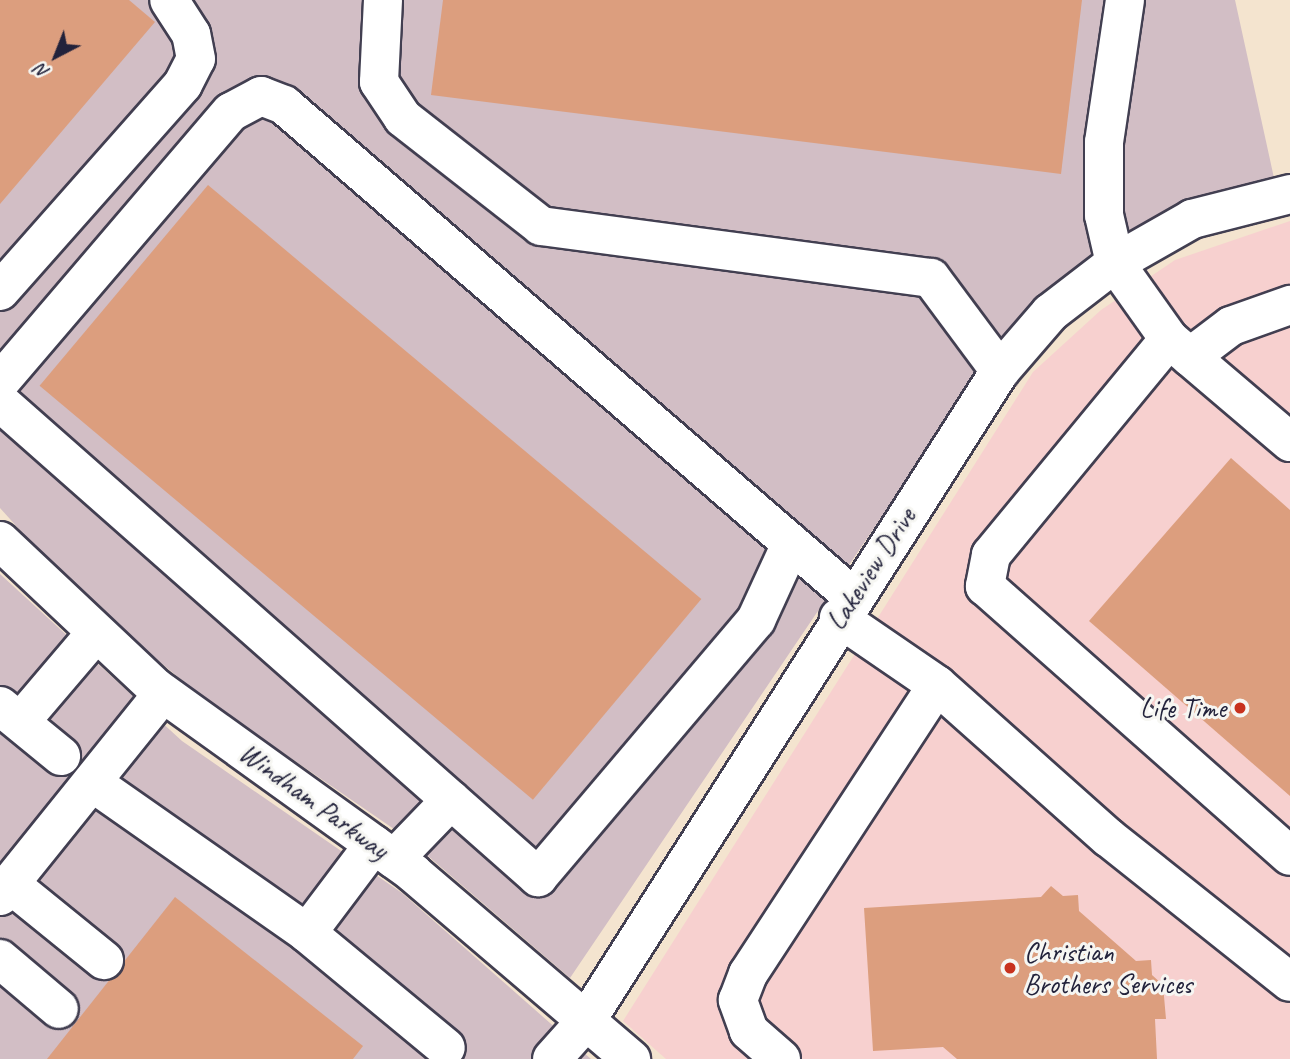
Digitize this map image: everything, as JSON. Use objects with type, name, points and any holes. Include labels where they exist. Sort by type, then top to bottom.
[{"type":"street","points":[[0,291],[183,84],[196,59],[191,34],[169,0]]},
{"type":"street","points":[[383,0],[379,82],[403,118],[541,226],[931,278],[1000,371]]},
{"type":"street","points":[[1125,0],[1104,142],[1104,215],[1115,263],[1180,348],[1290,442]]},
{"type":"street","points":[[0,382],[231,112],[261,96],[284,105],[791,544],[846,607],[1109,838],[1290,982]]},
{"type":"street","name":"Lakeview Drive","points":[[552,1059],[586,1021],[846,607],[1000,371],[1050,313],[1115,263],[1192,219],[1290,194]]},
{"type":"street","points":[[1290,305],[1180,348],[992,555],[985,586],[1290,856]]},
{"type":"street","points":[[0,402],[538,877],[757,620],[791,544]]},
{"type":"street","name":"Windham Parkway","points":[[0,541],[163,693],[384,852],[631,1059]]},
{"type":"street","points":[[61,756],[10,713],[96,633]]},
{"type":"street","points":[[781,1059],[749,1031],[738,1000],[748,974],[937,685]]},
{"type":"street","points":[[104,960],[5,890],[163,693]]},
{"type":"street","points":[[93,783],[307,933],[446,1048]]},
{"type":"street","points":[[307,933],[384,852],[451,800]]},
{"type":"street","points":[[0,959],[59,1009]]},
{"type":"shaded area","points":[[0,0],[1235,0],[1274,178],[1118,239],[997,346],[570,978],[407,838],[202,697],[76,592],[0,508]]},
{"type":"shaded area","points":[[1290,221],[1290,1059],[666,1059],[623,1021],[1033,372],[1101,310],[1175,260]]},
{"type":"shaded area","points":[[0,574],[182,741],[402,893],[591,1059],[0,1059]]},
{"type":"building","points":[[0,0],[129,0],[155,22],[0,204]]},
{"type":"building","points":[[443,0],[1082,0],[1061,174],[431,95]]},
{"type":"building","points":[[208,185],[701,599],[533,800],[40,386]]},
{"type":"building","name":"Life Time","points":[[1231,458],[1290,510],[1290,796],[1089,621]]},
{"type":"building","name":"Christian Brothers Services","points":[[1051,886],[1063,896],[1078,895],[1079,911],[1136,961],[1151,960],[1152,975],[1163,985],[1166,1019],[1155,1019],[1157,1059],[957,1059],[943,1047],[873,1051],[864,908],[1041,897]]},
{"type":"building","points":[[175,897],[363,1046],[353,1059],[47,1059]]},
{"type":"place","name":"Life Time","points":[[1240,708]]},
{"type":"place","name":"Christian Brothers Services","points":[[1010,968]]}]
